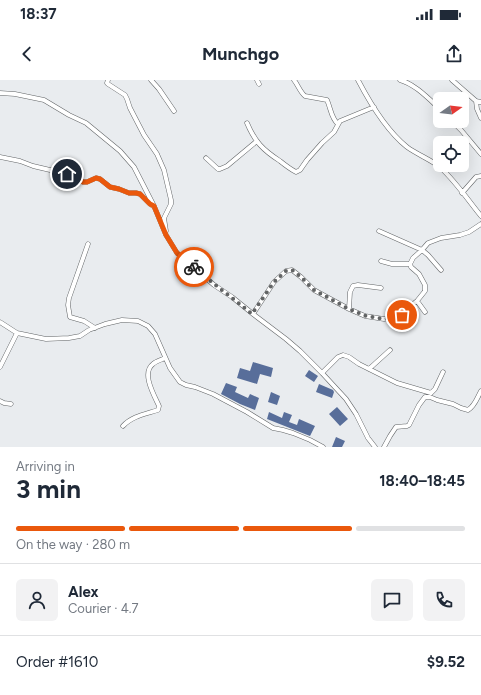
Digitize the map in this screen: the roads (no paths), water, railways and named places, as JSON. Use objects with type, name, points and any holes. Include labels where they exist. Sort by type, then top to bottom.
[{"type":"street","points":[[108,80],[108,84],[127,98],[130,108],[144,135],[160,160],[164,170],[171,204],[164,218],[166,235]]},
{"type":"street","points":[[151,80],[174,111]]},
{"type":"street","points":[[294,80],[299,86],[302,94],[305,96],[327,100],[332,117],[338,124]]},
{"type":"street","points":[[358,80],[374,107],[398,139],[416,153],[440,167],[481,216]]},
{"type":"street","points":[[403,80],[421,92],[433,103]]},
{"type":"street","points":[[452,80],[476,101],[481,102]]},
{"type":"street","points":[[0,93],[15,94],[44,100],[86,123],[120,150],[134,167],[154,206],[166,235],[177,253],[214,285],[232,297],[300,351],[350,404],[368,438],[375,447]]},
{"type":"street","points":[[476,101],[477,110],[481,118]]},
{"type":"street","points":[[247,123],[258,141],[270,155],[296,172],[300,170],[322,143],[334,132],[340,122],[374,107]]},
{"type":"street","points":[[459,128],[481,154]]},
{"type":"street","points":[[206,158],[218,169],[220,169],[227,166],[258,141]]},
{"type":"street","points":[[0,157],[67,174],[83,182],[96,178],[100,179],[110,187],[129,193],[140,194],[154,206]]},
{"type":"street","points":[[462,193],[476,177],[481,176]]},
{"type":"street","points":[[410,264],[413,258],[428,243],[441,238],[469,232],[481,224]]},
{"type":"street","points":[[379,232],[422,250],[441,270]]},
{"type":"street","points":[[88,244],[69,298],[68,305],[70,317],[95,328]]},
{"type":"street","points":[[381,261],[392,264],[410,264]]},
{"type":"street","points":[[398,316],[417,301],[425,291],[425,285],[419,274],[411,267],[410,264]]},
{"type":"street","points":[[252,314],[274,282],[286,271],[292,270],[314,290],[349,309],[366,316],[384,319],[402,315],[405,320]]},
{"type":"street","points":[[349,309],[350,292],[353,286],[358,285],[381,288]]},
{"type":"street","points":[[417,301],[425,312]]},
{"type":"street","points":[[0,322],[17,333],[46,339],[80,336],[105,324],[122,320],[138,321],[148,326],[154,334],[170,368],[180,382],[213,394],[273,428],[293,433],[323,447]]},
{"type":"street","points":[[0,366],[17,333]]},
{"type":"street","points":[[370,369],[390,350]]},
{"type":"street","points":[[322,373],[338,357],[343,355],[398,383],[431,393],[435,389],[443,372]]},
{"type":"street","points":[[123,426],[127,422],[141,415],[158,410],[159,406],[148,378],[148,370],[153,364],[165,358]]},
{"type":"street","points":[[384,447],[396,427],[409,425],[419,405],[425,397],[430,397],[468,410],[474,404],[481,391]]},
{"type":"street","points":[[0,401],[11,404]]}]
